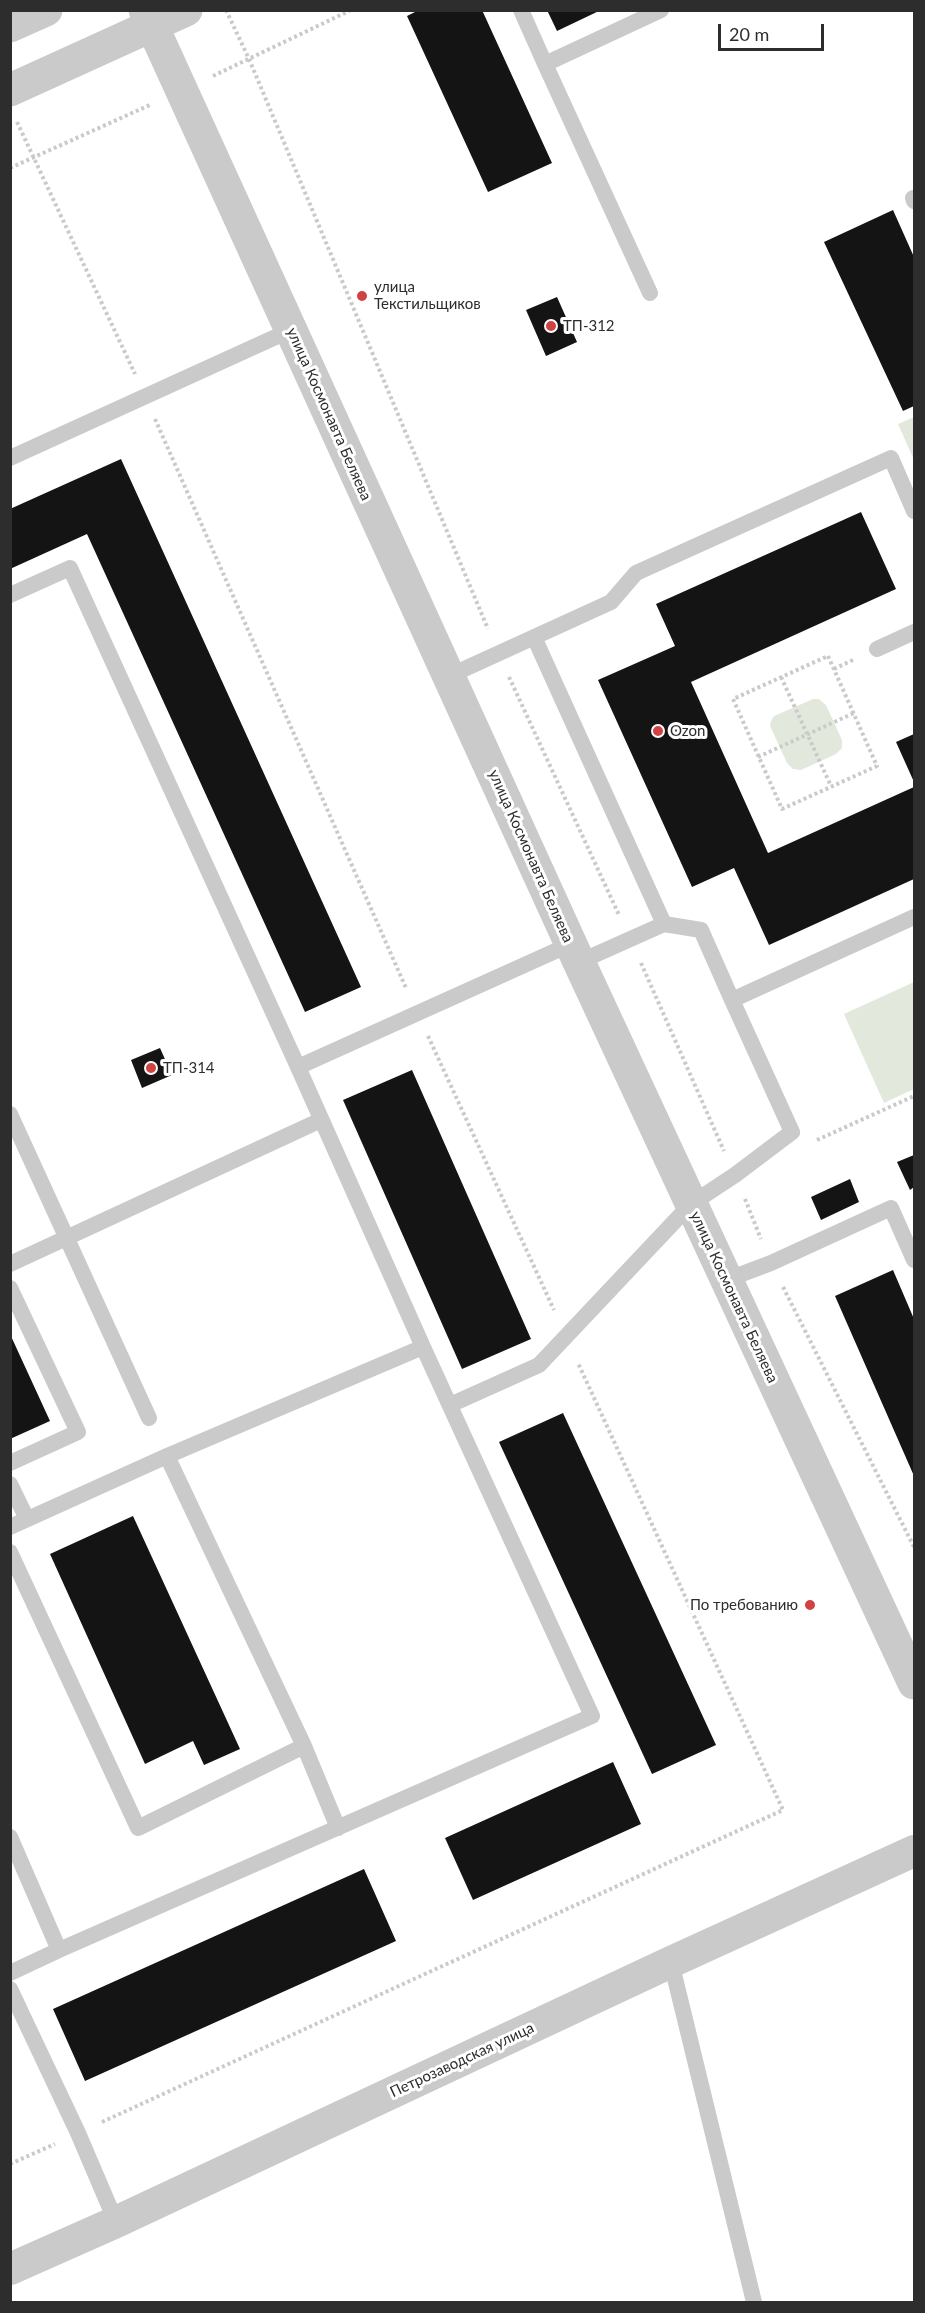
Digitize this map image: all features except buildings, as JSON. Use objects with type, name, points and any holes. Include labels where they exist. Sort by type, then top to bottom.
[{"type":"street","points":[[10,26],[46,10]]},
{"type":"street","points":[[10,90],[149,18],[186,10]]},
{"type":"street","name":"улица Космонавта Беляева","points":[[149,18],[575,953],[915,1683]]},
{"type":"street","name":"Петрозаводская улица","points":[[10,2269],[915,1851]]},
{"type":"lane","points":[[521,10],[650,293]]},
{"type":"lane","points":[[545,64],[661,10]]},
{"type":"lane","points":[[10,458],[291,330]]},
{"type":"lane","points":[[449,676],[611,602],[636,573],[891,458],[915,511]]},
{"type":"lane","points":[[10,595],[70,568],[592,1716],[10,1973]]},
{"type":"lane","points":[[877,649],[915,632]]},
{"type":"lane","points":[[534,638],[664,924]]},
{"type":"lane","points":[[732,1000],[915,917]]},
{"type":"lane","points":[[298,1067],[575,953],[631,939],[664,924],[701,930],[792,1132],[735,1175],[691,1204],[539,1365],[450,1405]]},
{"type":"lane","points":[[10,1114],[150,1418]]},
{"type":"lane","points":[[10,1264],[321,1120]]},
{"type":"lane","points":[[726,1280],[771,1263],[891,1208],[915,1260]]},
{"type":"lane","points":[[10,1288],[16,1314],[78,1432],[10,1463]]},
{"type":"lane","points":[[10,1527],[167,1456],[423,1347]]},
{"type":"lane","points":[[167,1456],[304,1746],[338,1828]]},
{"type":"lane","points":[[10,1484],[27,1519]]},
{"type":"lane","points":[[10,1552],[138,1828],[304,1746]]},
{"type":"lane","points":[[10,1837],[60,1950]]},
{"type":"lane","points":[[671,1962],[754,2302]]},
{"type":"lane","points":[[10,1989],[78,2133],[116,2222]]},
{"type":"path","points":[[226,10],[249,59],[498,654],[631,939],[735,1175],[771,1263],[915,1547]]},
{"type":"path","points":[[828,656],[877,766],[782,809],[733,699],[781,677],[828,656]]},
{"type":"path","points":[[781,677],[831,786]]},
{"type":"path","points":[[758,757],[854,713]]},
{"type":"path","points":[[792,1132],[800,1148],[915,1096]]},
{"type":"shaded area","points":[[914,417],[914,460],[898,424]]},
{"type":"shaded area","points":[[813,699],[819,699],[826,705],[842,740],[842,748],[836,754],[801,770],[793,769],[787,763],[770,726],[771,721],[774,716]]},
{"type":"shaded area","points":[[914,982],[914,1089],[884,1103],[844,1014]]},
{"type":"place","name":"улица Текстильщиков","points":[[362,296]]},
{"type":"place","name":"ТП-312","points":[[551,326]]},
{"type":"place","name":"Ozon","points":[[658,731]]},
{"type":"place","name":"ТП-314","points":[[151,1068]]},
{"type":"place","name":"По требованию","points":[[810,1605]]}]
